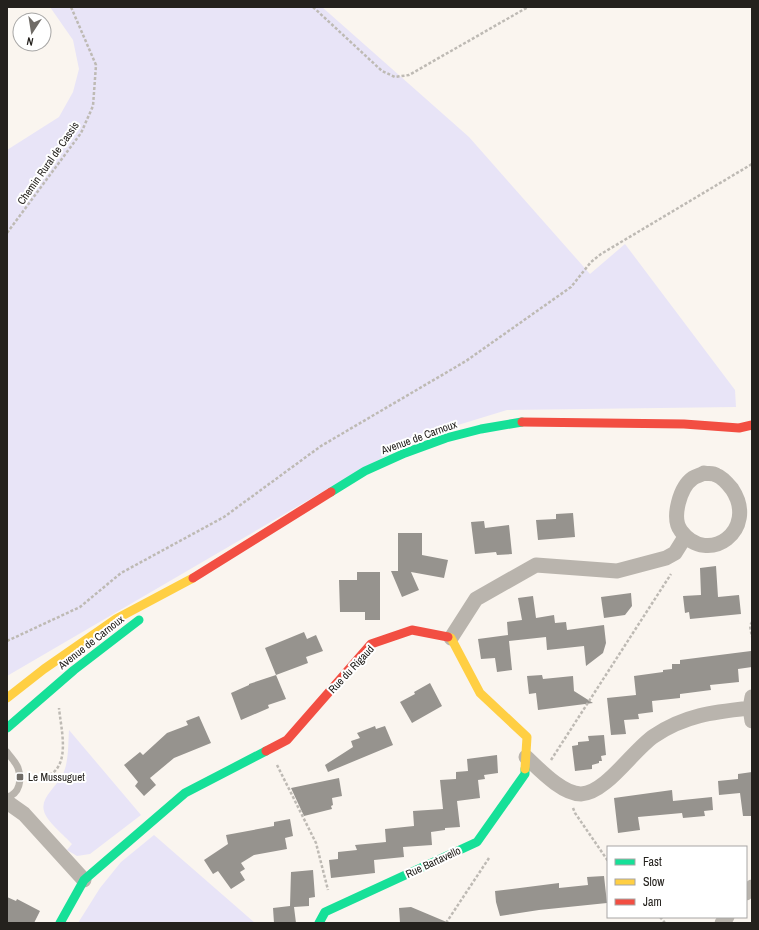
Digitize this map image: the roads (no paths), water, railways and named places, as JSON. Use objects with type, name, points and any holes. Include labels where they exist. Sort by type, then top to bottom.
[{"type":"main road","name":"Avenue de Carnoux","points":[[684,424],[726,418]]},
{"type":"main road","name":"Avenue de Carnoux","points":[[7,698],[44,669],[116,619],[193,578],[365,471],[405,453],[446,438],[517,422],[684,424],[738,428],[752,426]]},
{"type":"main road","name":"Avenue de Carnoux","points":[[7,729],[74,670],[193,578]]},
{"type":"main road","name":"Rue du Rigaud","points":[[84,880],[185,793],[287,740],[371,644],[412,630],[451,638]]},
{"type":"main road","points":[[451,638],[480,693],[527,737],[526,757]]},
{"type":"main road","name":"Rue Bartavello","points":[[319,923],[325,912],[477,842],[525,774],[526,757]]},
{"type":"main road","points":[[60,923],[84,880]]},
{"type":"street","points":[[704,474],[716,475],[728,484],[738,497],[746,524],[722,543],[706,545],[695,543],[685,537],[678,528],[678,502],[684,488],[693,478],[704,474]]},
{"type":"street","points":[[451,638],[476,599],[536,565],[617,571],[666,558],[675,553],[685,537]]},
{"type":"street","points":[[526,757],[554,782],[568,790],[580,794],[600,787],[654,736],[676,723],[704,714],[751,708]]},
{"type":"street","points":[[7,802],[24,814],[84,880]]},
{"type":"lane","points":[[7,752],[17,767],[20,777],[19,785],[16,791],[7,797]]},
{"type":"place","name":"Le Mussuguet","points":[[20,777]]}]
